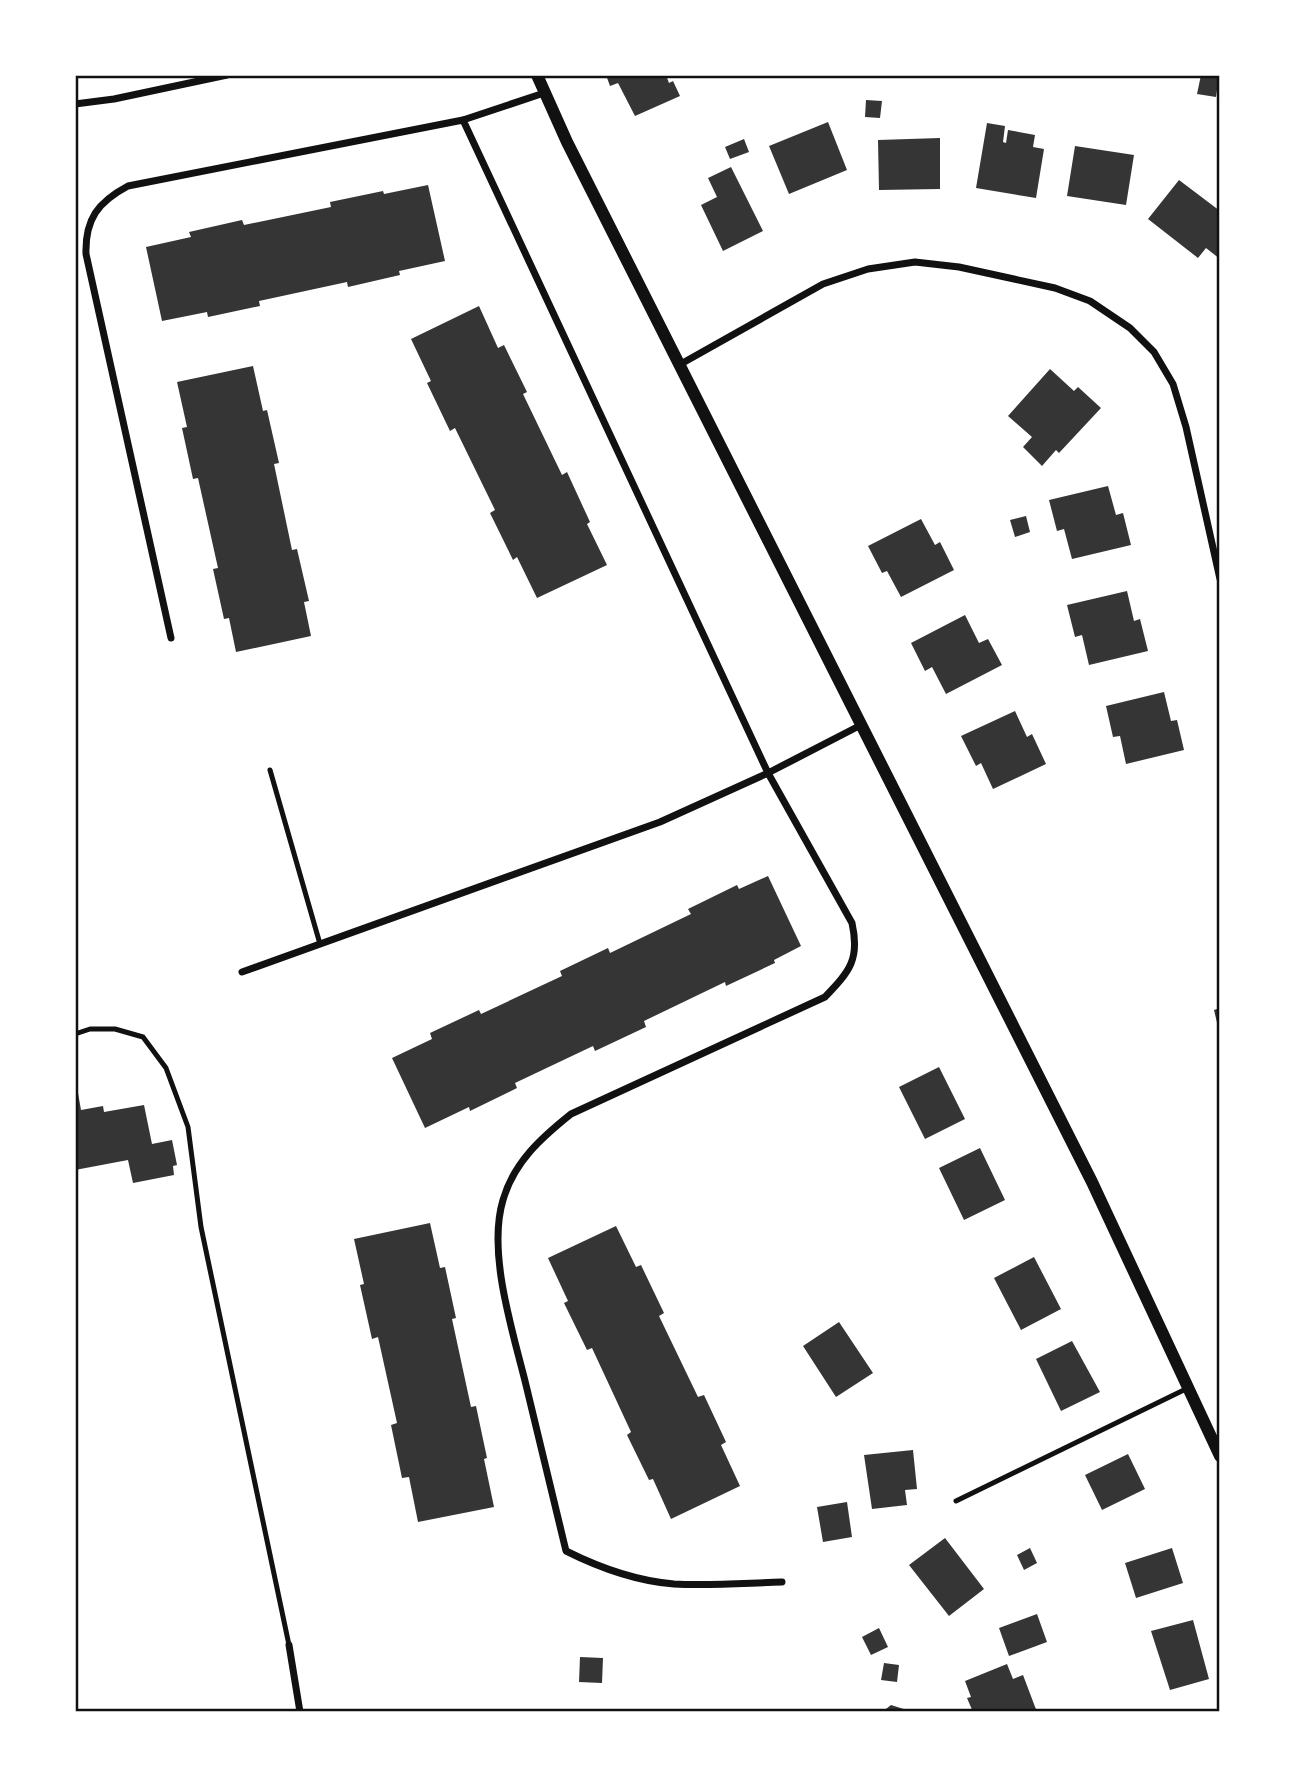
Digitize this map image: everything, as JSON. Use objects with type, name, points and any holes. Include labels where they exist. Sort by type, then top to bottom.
[{"type":"street","points":[[75,104],[114,99],[227,75]]},
{"type":"street","points":[[537,75],[567,142],[1092,1182],[1220,1456]]},
{"type":"street","points":[[171,638],[86,254],[85,234],[95,212],[108,197],[128,186],[463,120],[544,93]]},
{"type":"street","points":[[463,120],[768,773],[852,923],[856,944],[852,962],[842,979],[825,997],[571,1114],[538,1140],[518,1168],[503,1201],[499,1235],[502,1284],[566,1551],[597,1566],[636,1578],[674,1584],[782,1582]]},
{"type":"street","points":[[679,365],[822,284],[868,268],[915,262],[959,267],[1055,288],[1090,301],[1130,328],[1154,352],[1173,384],[1186,427],[1220,579]]},
{"type":"street","points":[[242,972],[660,822],[768,773],[861,725]]},
{"type":"street","points":[[289,1646],[300,1712]]},
{"type":"lane","points":[[270,770],[320,944]]},
{"type":"lane","points":[[75,1034],[90,1029],[115,1029],[143,1037],[166,1068],[188,1127],[201,1227],[289,1646]]},
{"type":"lane","points":[[956,1501],[1188,1388]]},
{"type":"building","points":[[606,75],[666,75],[669,83],[673,81],[680,96],[635,116],[618,83],[610,86]]},
{"type":"building","points":[[1201,75],[1219,76],[1216,97],[1197,94]]},
{"type":"building","points":[[866,100],[882,101],[880,118],[865,117]]},
{"type":"building","points":[[828,122],[847,170],[789,194],[769,146]]},
{"type":"building","points":[[987,123],[1005,126],[1003,142],[1006,143],[1008,130],[1035,135],[1033,147],[1044,149],[1036,198],[976,188]]},
{"type":"building","points":[[940,138],[940,189],[879,190],[878,140]]},
{"type":"building","points":[[744,139],[749,152],[730,159],[725,147]]},
{"type":"building","points":[[1075,146],[1134,155],[1126,205],[1067,196]]},
{"type":"building","points":[[731,167],[763,231],[723,251],[701,205],[717,197],[708,178]]},
{"type":"building","points":[[1179,180],[1220,211],[1220,259],[1206,248],[1198,258],[1148,219]]},
{"type":"building","points":[[428,185],[445,261],[399,271],[400,275],[348,287],[347,282],[259,301],[260,306],[208,317],[207,312],[162,321],[146,247],[191,237],[189,232],[242,220],[244,225],[331,207],[330,202]]},
{"type":"building","points":[[479,306],[498,348],[504,345],[527,392],[523,394],[562,475],[567,472],[590,522],[587,524],[607,565],[537,598],[517,557],[513,560],[490,513],[495,510],[455,428],[450,431],[427,383],[431,381],[411,339]]},
{"type":"building","points":[[253,366],[263,411],[267,410],[279,463],[274,464],[292,550],[297,549],[309,601],[304,602],[311,636],[236,652],[229,618],[224,619],[213,569],[218,568],[198,478],[193,479],[182,428],[187,427],[177,382]]},
{"type":"building","points":[[1050,369],[1074,391],[1078,387],[1101,408],[1059,453],[1056,450],[1042,466],[1023,447],[1032,437],[1008,416]]},
{"type":"building","points":[[1108,486],[1116,515],[1123,513],[1131,545],[1072,559],[1064,529],[1057,531],[1049,500]]},
{"type":"building","points":[[1026,516],[1030,532],[1015,537],[1010,520]]},
{"type":"building","points":[[921,519],[935,545],[940,542],[954,570],[901,597],[887,571],[882,573],[868,546]]},
{"type":"building","points":[[1127,591],[1134,621],[1140,619],[1148,651],[1089,665],[1082,635],[1075,637],[1067,605]]},
{"type":"building","points":[[965,615],[979,643],[988,639],[1002,665],[946,694],[932,667],[925,671],[911,643]]},
{"type":"building","points":[[1164,692],[1171,721],[1177,720],[1184,750],[1126,764],[1120,736],[1113,737],[1106,706]]},
{"type":"building","points":[[1015,711],[1027,737],[1032,734],[1046,764],[993,789],[981,763],[976,766],[961,736]]},
{"type":"building","points":[[768,876],[801,946],[774,960],[775,963],[726,986],[725,982],[644,1021],[646,1027],[595,1051],[593,1046],[515,1083],[517,1088],[470,1111],[469,1107],[425,1128],[392,1058],[432,1039],[430,1033],[479,1010],[481,1014],[562,976],[560,971],[608,948],[610,953],[691,914],[688,909],[737,885],[739,889]]},
{"type":"building","points":[[1220,1008],[1220,1030],[1219,1031],[1214,1010]]},
{"type":"building","points":[[939,1067],[965,1119],[925,1139],[899,1087]]},
{"type":"building","points":[[78,1093],[81,1110],[103,1106],[104,1112],[144,1105],[152,1144],[172,1140],[177,1165],[173,1166],[174,1175],[133,1183],[128,1160],[75,1170],[75,1094]]},
{"type":"building","points":[[980,1148],[1005,1200],[964,1220],[939,1168]]},
{"type":"building","points":[[430,1223],[440,1268],[445,1267],[456,1318],[452,1319],[471,1407],[476,1406],[494,1507],[418,1522],[409,1477],[402,1478],[391,1425],[397,1423],[378,1337],[372,1339],[360,1285],[364,1284],[354,1239]]},
{"type":"building","points":[[616,1226],[636,1267],[641,1265],[664,1313],[659,1316],[698,1397],[704,1395],[726,1442],[721,1445],[740,1486],[671,1519],[653,1479],[649,1480],[627,1435],[631,1432],[592,1348],[587,1350],[564,1303],[568,1301],[548,1258]]},
{"type":"building","points":[[1034,1257],[1061,1309],[1021,1330],[994,1278]]},
{"type":"building","points":[[839,1322],[873,1373],[836,1397],[803,1346]]},
{"type":"building","points":[[1072,1341],[1100,1392],[1061,1411],[1036,1359]]},
{"type":"building","points":[[913,1450],[917,1489],[905,1490],[907,1505],[872,1509],[864,1455]]},
{"type":"building","points":[[1128,1454],[1145,1489],[1102,1510],[1085,1475]]},
{"type":"building","points":[[847,1502],[852,1537],[823,1542],[817,1507]]},
{"type":"building","points":[[945,1538],[984,1589],[949,1616],[909,1565]]},
{"type":"building","points":[[1030,1548],[1037,1563],[1024,1570],[1017,1555]]},
{"type":"building","points":[[1172,1548],[1183,1583],[1136,1598],[1125,1563]]},
{"type":"building","points":[[1037,1614],[1047,1642],[1009,1656],[999,1628]]},
{"type":"building","points":[[1193,1620],[1209,1679],[1170,1690],[1151,1631]]},
{"type":"building","points":[[879,1628],[888,1647],[871,1655],[862,1637]]},
{"type":"building","points":[[580,1657],[603,1658],[602,1683],[579,1682]]},
{"type":"building","points":[[884,1663],[899,1665],[897,1682],[881,1680]]},
{"type":"building","points":[[1007,1664],[1013,1679],[1023,1675],[1037,1712],[973,1712],[967,1698],[971,1697],[965,1681]]},
{"type":"building","points":[[891,1705],[910,1711],[910,1712],[882,1712]]}]
